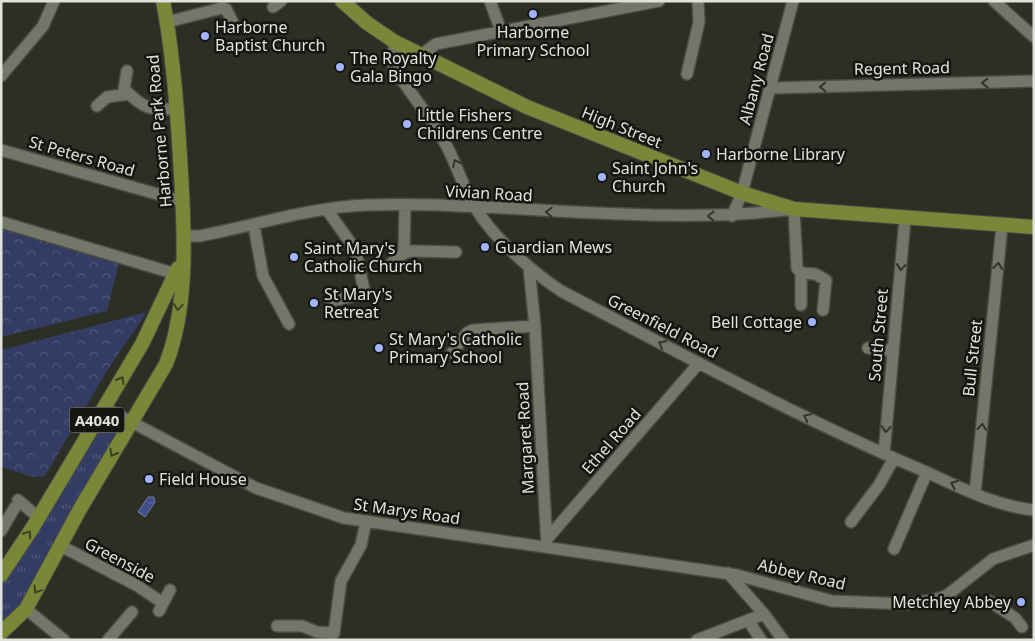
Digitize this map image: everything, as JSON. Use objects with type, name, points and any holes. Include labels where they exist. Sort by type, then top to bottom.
[{"type":"main road","name":"Harborne Park Road","points":[[1,633],[26,609],[131,422],[166,364],[173,346],[184,236],[177,107],[163,1]]},
{"type":"main road","name":"High Street","points":[[342,1],[366,23],[395,42],[527,107],[742,193],[794,209],[905,219],[1034,227]]},
{"type":"main road","name":"Harborne Park Road","points":[[2,574],[105,408],[142,344],[182,258]]},
{"type":"street","points":[[1,76],[6,63],[43,26],[54,1]]},
{"type":"street","points":[[490,1],[501,32]]},
{"type":"street","points":[[687,74],[699,22],[698,1]]},
{"type":"street","name":"Albany Road","points":[[732,216],[742,193],[793,1]]},
{"type":"street","points":[[994,1],[1004,5],[1034,37]]},
{"type":"street","points":[[421,55],[436,44],[651,2]]},
{"type":"street","points":[[167,22],[222,8],[226,9],[233,23]]},
{"type":"street","name":"Greenfield Road","points":[[395,42],[392,61],[395,70],[443,140],[457,165],[475,208],[490,227],[529,268],[561,291],[699,363],[889,456],[975,493],[1021,509],[1034,510]]},
{"type":"street","points":[[127,71],[124,89],[147,108],[163,111],[177,107]]},
{"type":"street","name":"Regent Road","points":[[771,88],[1034,81]]},
{"type":"street","points":[[97,106],[107,98],[129,94]]},
{"type":"street","name":"St Peters Road","points":[[1,150],[182,201]]},
{"type":"street","points":[[404,253],[405,205]]},
{"type":"street","name":"Vivian Road","points":[[184,236],[199,236],[254,226],[288,216],[364,206],[405,205],[576,213],[732,216],[794,209]]},
{"type":"street","points":[[794,209],[794,241],[798,245],[797,268],[801,273],[801,305]]},
{"type":"street","points":[[327,210],[355,249],[365,294],[332,301]]},
{"type":"street","name":"South Street","points":[[889,456],[893,351],[905,219]]},
{"type":"street","points":[[1,222],[176,274]]},
{"type":"street","points":[[254,226],[262,276],[289,324]]},
{"type":"street","name":"Bull Street","points":[[975,493],[1002,226]]},
{"type":"street","points":[[392,262],[404,253],[412,251],[456,252]]},
{"type":"street","name":"Margaret Road","points":[[529,268],[535,326],[547,543]]},
{"type":"street","points":[[801,273],[821,276],[826,280],[823,310]]},
{"type":"street","points":[[452,353],[467,333],[474,330],[535,326]]},
{"type":"street","points":[[868,348],[893,351]]},
{"type":"street","name":"Ethel Road","points":[[547,543],[699,363]]},
{"type":"street","name":"St Marys Road","points":[[105,408],[256,488],[310,508],[344,518],[547,543],[728,573]]},
{"type":"street","points":[[851,522],[879,485],[889,456]]},
{"type":"street","points":[[894,549],[926,472]]},
{"type":"street","points":[[1,531],[16,504],[38,517]]},
{"type":"street","points":[[334,632],[341,581],[361,545],[366,521]]},
{"type":"street","name":"Abbey Road","points":[[728,573],[832,601],[907,604],[934,600],[946,596],[993,559],[1034,545]]},
{"type":"street","name":"Greenside","points":[[61,546],[136,585],[161,607],[170,590]]},
{"type":"street","points":[[728,573],[764,614],[783,640]]},
{"type":"street","points":[[989,601],[1015,618],[1022,627]]},
{"type":"street","points":[[26,609],[64,640]]},
{"type":"street","points":[[108,640],[132,612]]},
{"type":"street","points":[[696,640],[764,614]]},
{"type":"street","points":[[748,620],[761,640]]},
{"type":"street","points":[[277,626],[302,626],[317,632],[334,632],[344,640]]},
{"type":"green space","points":[[1,227],[119,263],[107,311],[1,337]]},
{"type":"green space","points":[[147,312],[108,369],[45,476],[33,477],[1,467],[1,350]]},
{"type":"green space","points":[[107,419],[123,428],[25,604],[1,627],[1,585]]},
{"type":"water","points":[[148,497],[154,497],[155,502],[145,517],[138,512]]},
{"type":"place","name":"Harborne Primary School","points":[[533,14]]},
{"type":"place","name":"Harborne Baptist Church","points":[[205,36]]},
{"type":"place","name":"The Royalty Gala Bingo","points":[[340,67]]},
{"type":"place","name":"Little Fishers Childrens Centre","points":[[407,124]]},
{"type":"place","name":"Harborne Library","points":[[706,154]]},
{"type":"place","name":"Saint John's Church","points":[[602,177]]},
{"type":"place","name":"Guardian Mews","points":[[485,247]]},
{"type":"place","name":"Saint Mary's Catholic Church","points":[[294,257]]},
{"type":"place","name":"St Mary's Retreat","points":[[314,303]]},
{"type":"place","name":"Bell Cottage","points":[[812,322]]},
{"type":"place","name":"St Mary's Catholic Primary School","points":[[379,348]]},
{"type":"place","name":"Field House","points":[[149,479]]},
{"type":"place","name":"Metchley Abbey","points":[[1021,602]]}]
